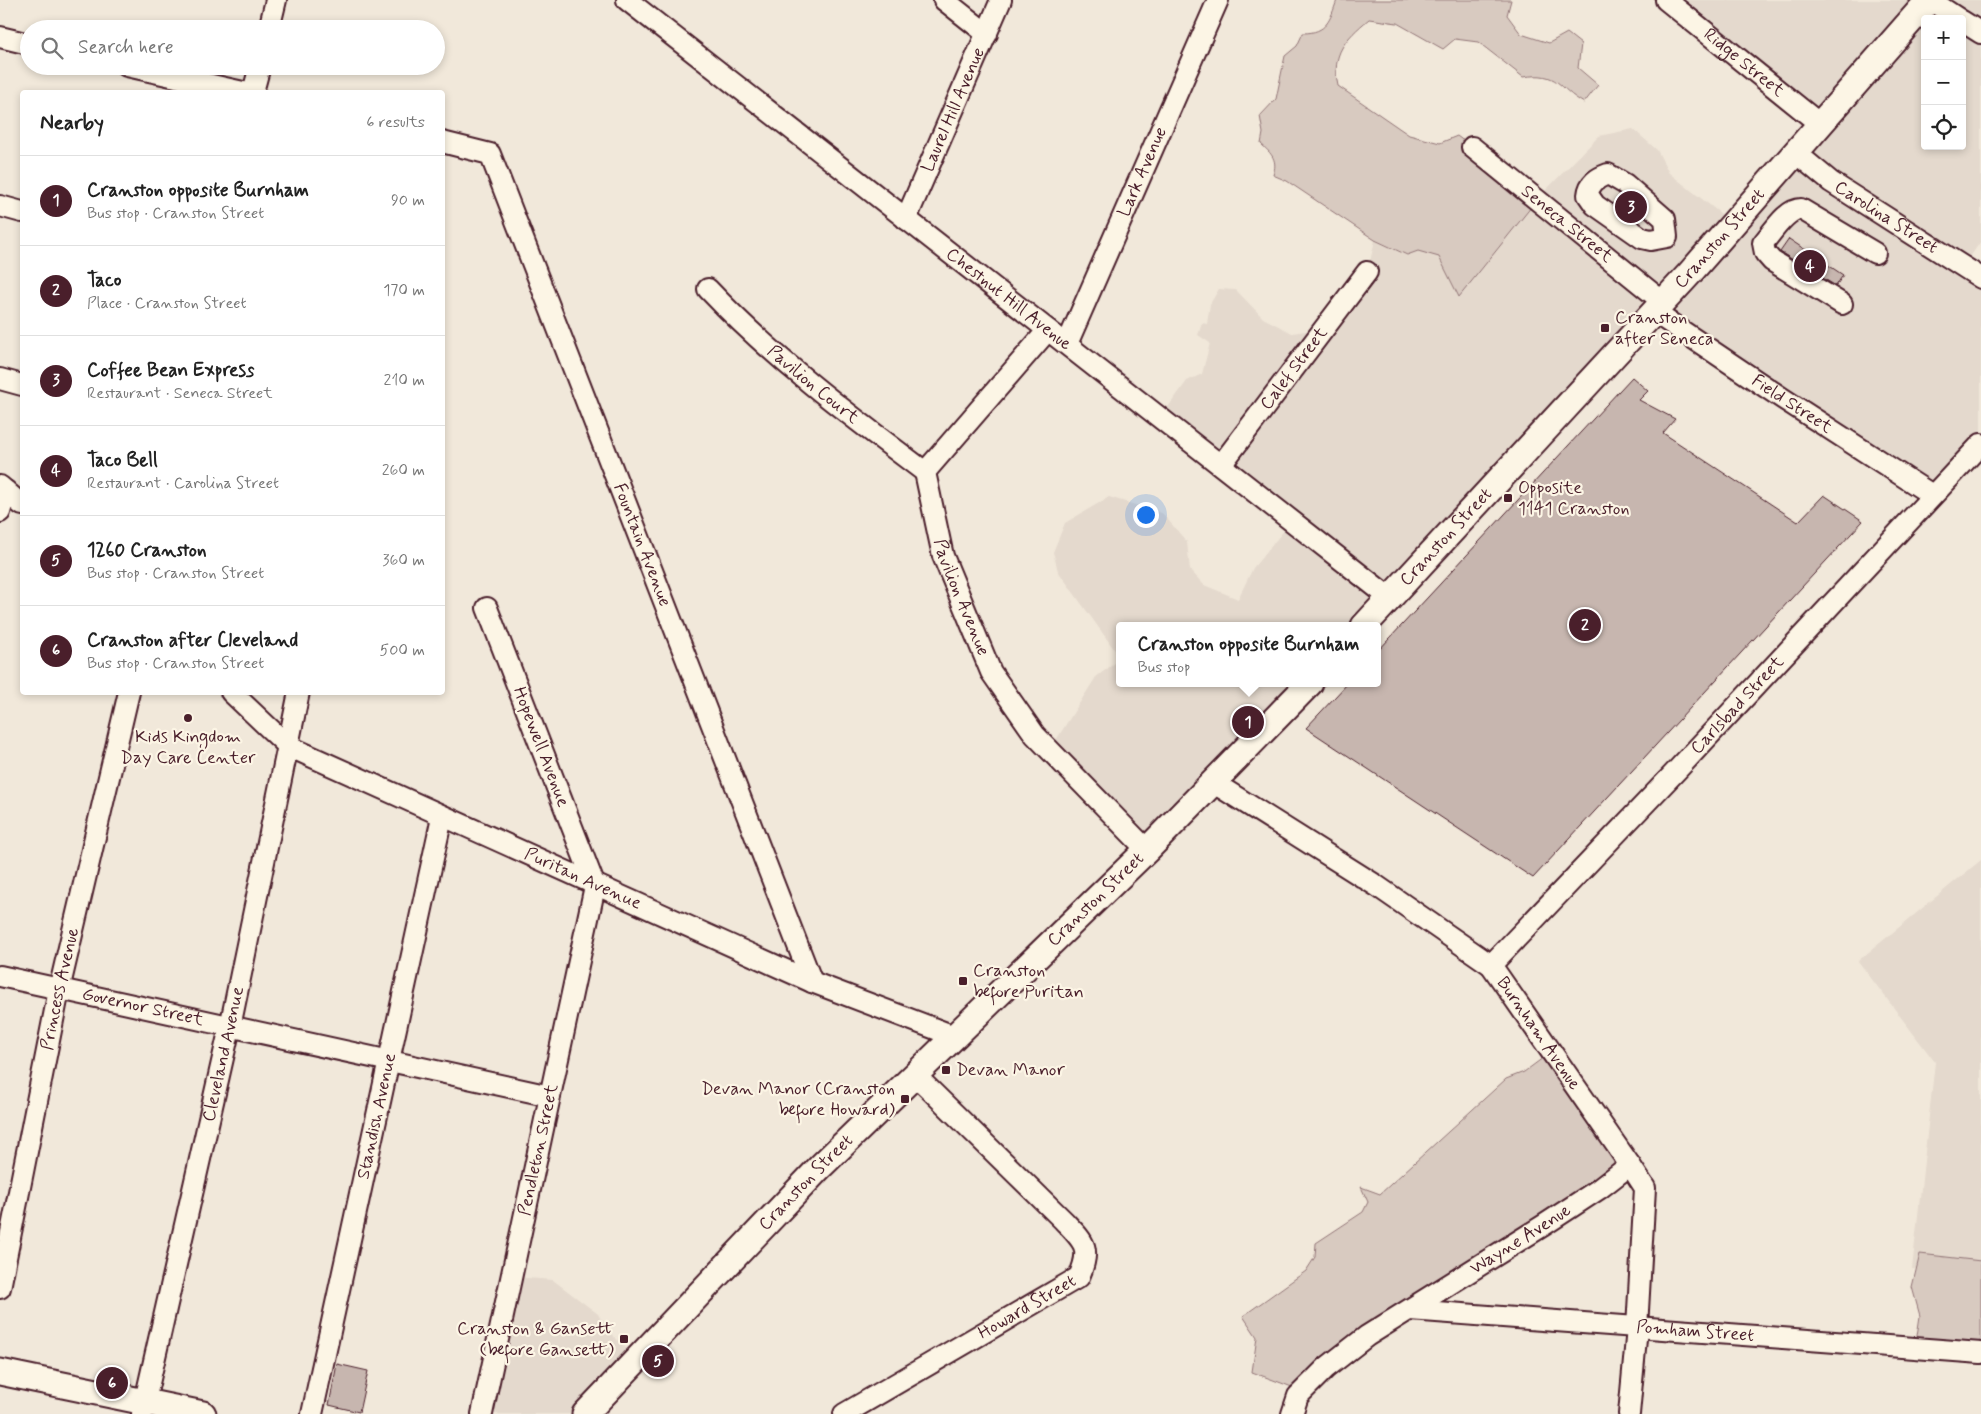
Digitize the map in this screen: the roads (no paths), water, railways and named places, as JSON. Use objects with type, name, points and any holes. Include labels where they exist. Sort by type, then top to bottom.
[{"type":"main road","name":"Cranston Street","points":[[1368,622],[1658,307],[1821,125],[1929,0]]},
{"type":"main road","name":"Cranston Street","points":[[586,1414],[820,1167],[1147,850],[1306,687]]},
{"type":"main road","points":[[0,1372],[143,1408],[203,1414]]},
{"type":"street","points":[[271,20],[276,0]]},
{"type":"street","name":"Chestnut Hill Avenue","points":[[627,0],[1390,598]]},
{"type":"street","points":[[944,0],[986,34]]},
{"type":"street","name":"Laurel Hill Avenue","points":[[906,219],[1001,0]]},
{"type":"street","name":"Lark Avenue","points":[[1066,344],[1218,0]]},
{"type":"street","name":"Ridge Street","points":[[1666,0],[1821,125]]},
{"type":"street","points":[[1929,0],[1953,15]]},
{"type":"street","points":[[1966,23],[1981,33]]},
{"type":"street","points":[[0,37],[20,42]]},
{"type":"street","points":[[167,75],[234,90]]},
{"type":"street","points":[[254,90],[258,75]]},
{"type":"street","name":"Fountain Avenue","points":[[445,143],[490,154],[812,982]]},
{"type":"street","name":"Seneca Street","points":[[1472,147],[1658,307]]},
{"type":"street","name":"Carolina Street","points":[[1796,153],[1831,182],[1981,278]]},
{"type":"street","points":[[0,206],[20,211]]},
{"type":"street","points":[[1842,304],[1772,260],[1765,254],[1763,243],[1789,213],[1795,209],[1801,209],[1875,253]]},
{"type":"street","name":"Calef Street","points":[[1221,465],[1367,272]]},
{"type":"street","name":"Pavilion Court","points":[[708,289],[742,326],[812,387],[925,472]]},
{"type":"street","name":"Field Street","points":[[1658,307],[1782,398],[1932,495]]},
{"type":"street","points":[[925,472],[1048,330]]},
{"type":"street","points":[[0,379],[20,384]]},
{"type":"street","name":"Carlsbad Street","points":[[1491,965],[1683,764],[1981,444]]},
{"type":"street","name":"Pavilion Avenue","points":[[925,472],[943,556],[991,672],[1034,735],[1147,850]]},
{"type":"street","points":[[3,488],[20,503]]},
{"type":"street","points":[[0,512],[3,488]]},
{"type":"street","name":"Hopewell Avenue","points":[[487,608],[595,886]]},
{"type":"street","name":"Princess Avenue","points":[[0,1288],[59,990],[128,695]]},
{"type":"street","name":"Puritan Avenue","points":[[234,695],[288,746],[595,886],[812,982],[954,1036]]},
{"type":"street","name":"Cleveland Avenue","points":[[143,1408],[230,1027],[298,695]]},
{"type":"street","name":"Burnham Avenue","points":[[1214,783],[1377,886],[1491,965],[1630,1164],[1645,1188],[1637,1328],[1628,1414]]},
{"type":"street","name":"Standish Avenue","points":[[312,1414],[442,817]]},
{"type":"street","name":"Pendleton Street","points":[[482,1414],[595,886]]},
{"type":"street","name":"Governor Street","points":[[0,976],[550,1096]]},
{"type":"street","name":"Howard Street","points":[[844,1414],[1079,1277],[1086,1258],[1082,1241],[1063,1220],[915,1075]]},
{"type":"street","name":"Wayne Avenue","points":[[1292,1414],[1298,1396],[1326,1368],[1367,1336],[1575,1204],[1630,1164]]},
{"type":"street","name":"Pomham Street","points":[[1410,1310],[1981,1354]]},
{"type":"place","name":"Coffee Bean Express","points":[[1631,207]]},
{"type":"place","name":"Taco Bell","points":[[1810,266]]},
{"type":"place","name":"Cranston after Seneca","points":[[1605,328]]},
{"type":"place","name":"Opposite 1141 Cranston","points":[[1508,498]]},
{"type":"place","name":"Taco","points":[[1585,625]]},
{"type":"place","name":"Kids Kingdom Day Care Center","points":[[188,718]]},
{"type":"place","name":"Cranston opposite Burnham","points":[[1248,722]]},
{"type":"place","name":"Cranston before Puritan","points":[[963,981]]},
{"type":"place","name":"Devan Manor","points":[[946,1070]]},
{"type":"place","name":"Devan Manor (Cranston before Howard)","points":[[905,1099]]},
{"type":"place","name":"Cranston & Gansett (before Gansett)","points":[[624,1339]]},
{"type":"place","name":"1260 Cranston","points":[[658,1361]]},
{"type":"place","name":"Cranston after Cleveland","points":[[112,1383]]}]
